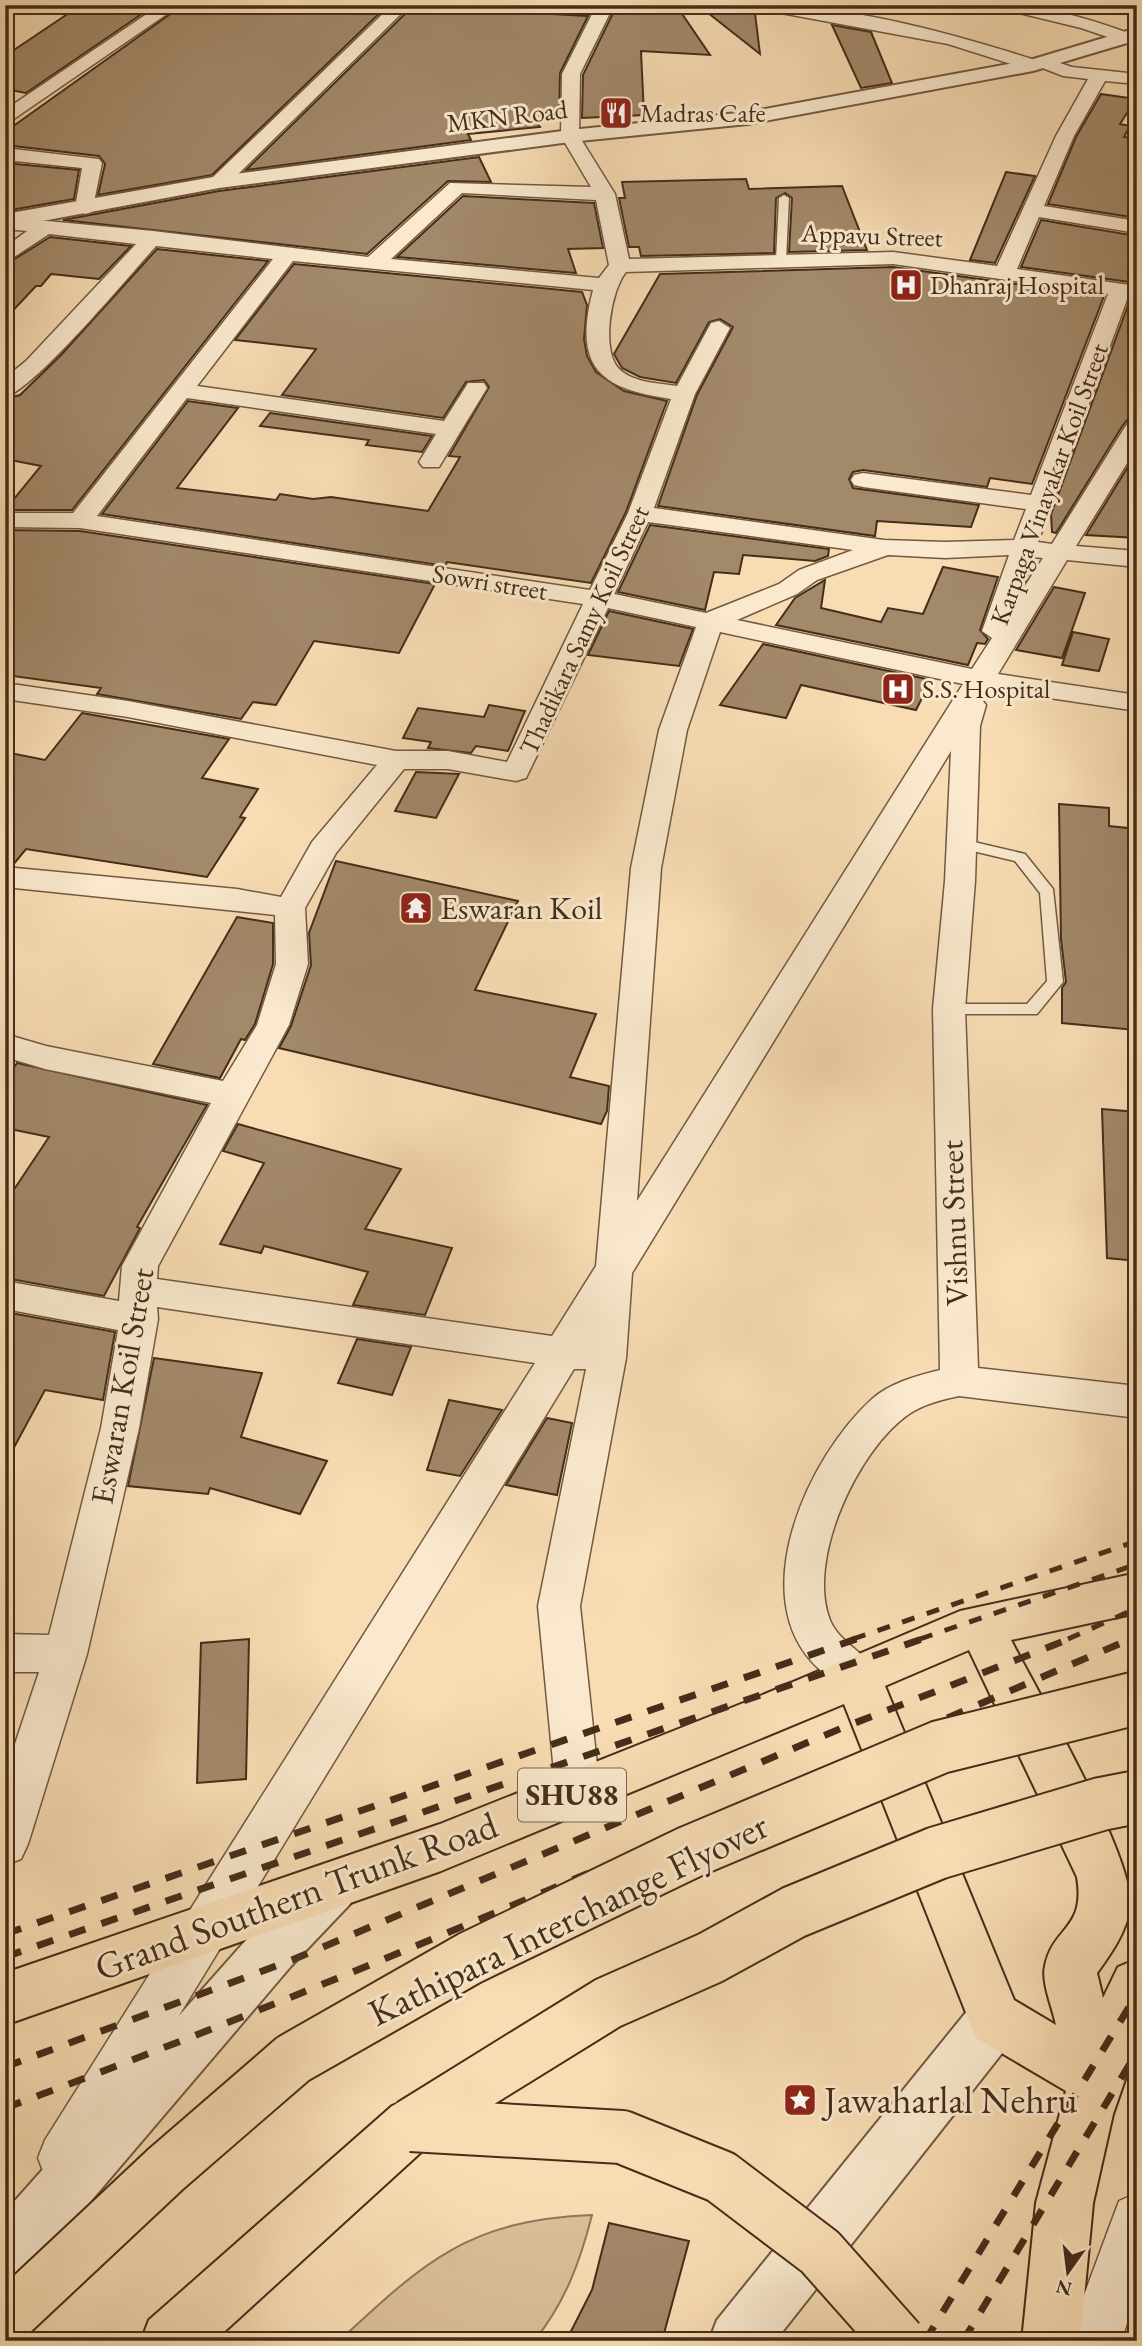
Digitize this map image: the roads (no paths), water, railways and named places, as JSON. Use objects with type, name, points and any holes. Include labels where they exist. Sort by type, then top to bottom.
[{"type":"main road","name":"Grand Southern Trunk Road","points":[[5,1999],[332,1886],[578,1793],[960,1631],[1137,1593]]},
{"type":"main road","points":[[981,1627],[1096,1858],[1104,1885],[1107,1909],[1101,1924],[1070,1968],[1072,1989],[1095,2078]]},
{"type":"main road","points":[[857,1676],[995,2019],[1095,2078]]},
{"type":"main road","name":"Kathipara Interchange Flyover","points":[[5,2320],[166,2169],[293,2059],[470,1958],[690,1852],[940,1747],[1137,1698]]},
{"type":"main road","points":[[170,2341],[411,2125],[608,2003],[710,1958],[794,1912],[937,1853],[1089,1808],[1137,1797]]},
{"type":"main road","points":[[1051,2341],[1052,2287],[1069,2168],[1095,2078],[1137,1985]]},
{"type":"main road","points":[[411,2125],[622,2137],[721,2177],[820,2252],[899,2341]]},
{"type":"street","points":[[5,119],[172,5]]},
{"type":"street","points":[[219,182],[402,5]]},
{"type":"street","points":[[533,5],[607,8],[571,74],[570,136],[605,194],[612,276],[600,306],[603,365],[611,374],[640,387],[684,394]]},
{"type":"street","points":[[765,5],[951,39],[1069,72],[1100,73],[1137,79]]},
{"type":"street","points":[[1009,5],[1132,38]]},
{"type":"street","name":"MKN Road","points":[[5,222],[219,182],[570,136],[748,118],[1037,64],[1132,38]]},
{"type":"street","points":[[1005,272],[1065,136],[1100,73]]},
{"type":"street","points":[[5,154],[92,163],[85,208]]},
{"type":"street","points":[[373,264],[457,187],[605,194]]},
{"type":"street","points":[[1032,210],[1137,227]]},
{"type":"street","name":"Appavu Street","points":[[5,222],[373,264],[612,276],[782,260],[893,258],[1128,291]]},
{"type":"street","points":[[5,257],[46,227]]},
{"type":"street","points":[[5,390],[34,366],[153,237]]},
{"type":"street","points":[[80,521],[287,255]]},
{"type":"street","name":"Karpaga Vinayakar Koil Street","points":[[979,679],[1022,550],[1128,291]]},
{"type":"street","name":"Thadikara Samy Koil Street","points":[[5,691],[128,709],[396,760],[448,760],[516,772],[601,599],[640,513],[684,394],[719,328]]},
{"type":"street","points":[[431,461],[476,387]]},
{"type":"street","points":[[183,391],[452,429]]},
{"type":"street","points":[[6,2251],[1137,427]]},
{"type":"street","points":[[863,480],[1042,504]]},
{"type":"street","points":[[640,513],[885,547],[945,551],[1007,547],[1137,559]]},
{"type":"street","name":"Sowri street","points":[[5,520],[80,521],[601,599],[979,679],[1137,702]]},
{"type":"street","points":[[578,1793],[559,1606],[607,1358],[646,868],[673,730],[711,621],[788,589],[808,575],[885,547]]},
{"type":"street","name":"Vishnu Street","points":[[959,1381],[949,1009],[966,726],[979,679]]},
{"type":"street","points":[[5,877],[237,899],[289,908],[323,849],[396,760]]},
{"type":"street","name":"Eswaran Koil Street","points":[[5,1844],[66,1654],[120,1428],[138,1305],[140,1266],[232,1094],[273,1025],[292,964],[289,908]]},
{"type":"street","points":[[5,1045],[46,1057],[232,1094]]},
{"type":"street","points":[[5,1295],[138,1305],[607,1358]]},
{"type":"street","points":[[857,1676],[810,1628],[804,1588],[809,1542],[826,1501],[864,1431],[887,1408],[932,1385],[959,1381],[1137,1402]]},
{"type":"street","points":[[5,1653],[66,1654]]},
{"type":"street","points":[[6,2251],[36,2222],[274,1948],[332,1886]]},
{"type":"street","points":[[738,2341],[995,2019]]},
{"type":"street","points":[[1094,2341],[1137,2219]]},
{"type":"lane","points":[[782,260],[784,198]]},
{"type":"lane","points":[[949,1009],[1031,1010],[1055,982],[1048,892],[1020,857],[961,844]]},
{"type":"railway","points":[[853,1639],[1137,1541]]},
{"type":"railway","points":[[920,1639],[1137,1564]]},
{"type":"railway","points":[[1068,1639],[1137,1608]]},
{"type":"railway","points":[[1129,1639],[1137,1636]]},
{"type":"railway","points":[[5,1934],[859,1638]]},
{"type":"railway","points":[[5,1957],[925,1638]]},
{"type":"railway","points":[[5,2067],[292,1960],[842,1728],[1072,1638]]},
{"type":"railway","points":[[5,2108],[148,2054],[431,1940],[1133,1638]]},
{"type":"railway","points":[[925,2341],[1137,1994]]},
{"type":"railway","points":[[963,2341],[1137,2052]]},
{"type":"place","name":"Madras Cafe","points":[[616,113]]},
{"type":"place","name":"Dhanraj Hospital","points":[[906,285]]},
{"type":"place","name":"S.S. Hospital","points":[[898,689]]},
{"type":"place","name":"Eswaran Koil","points":[[416,908]]},
{"type":"place","name":"Jawaharlal Nehru","points":[[800,2100]]}]
